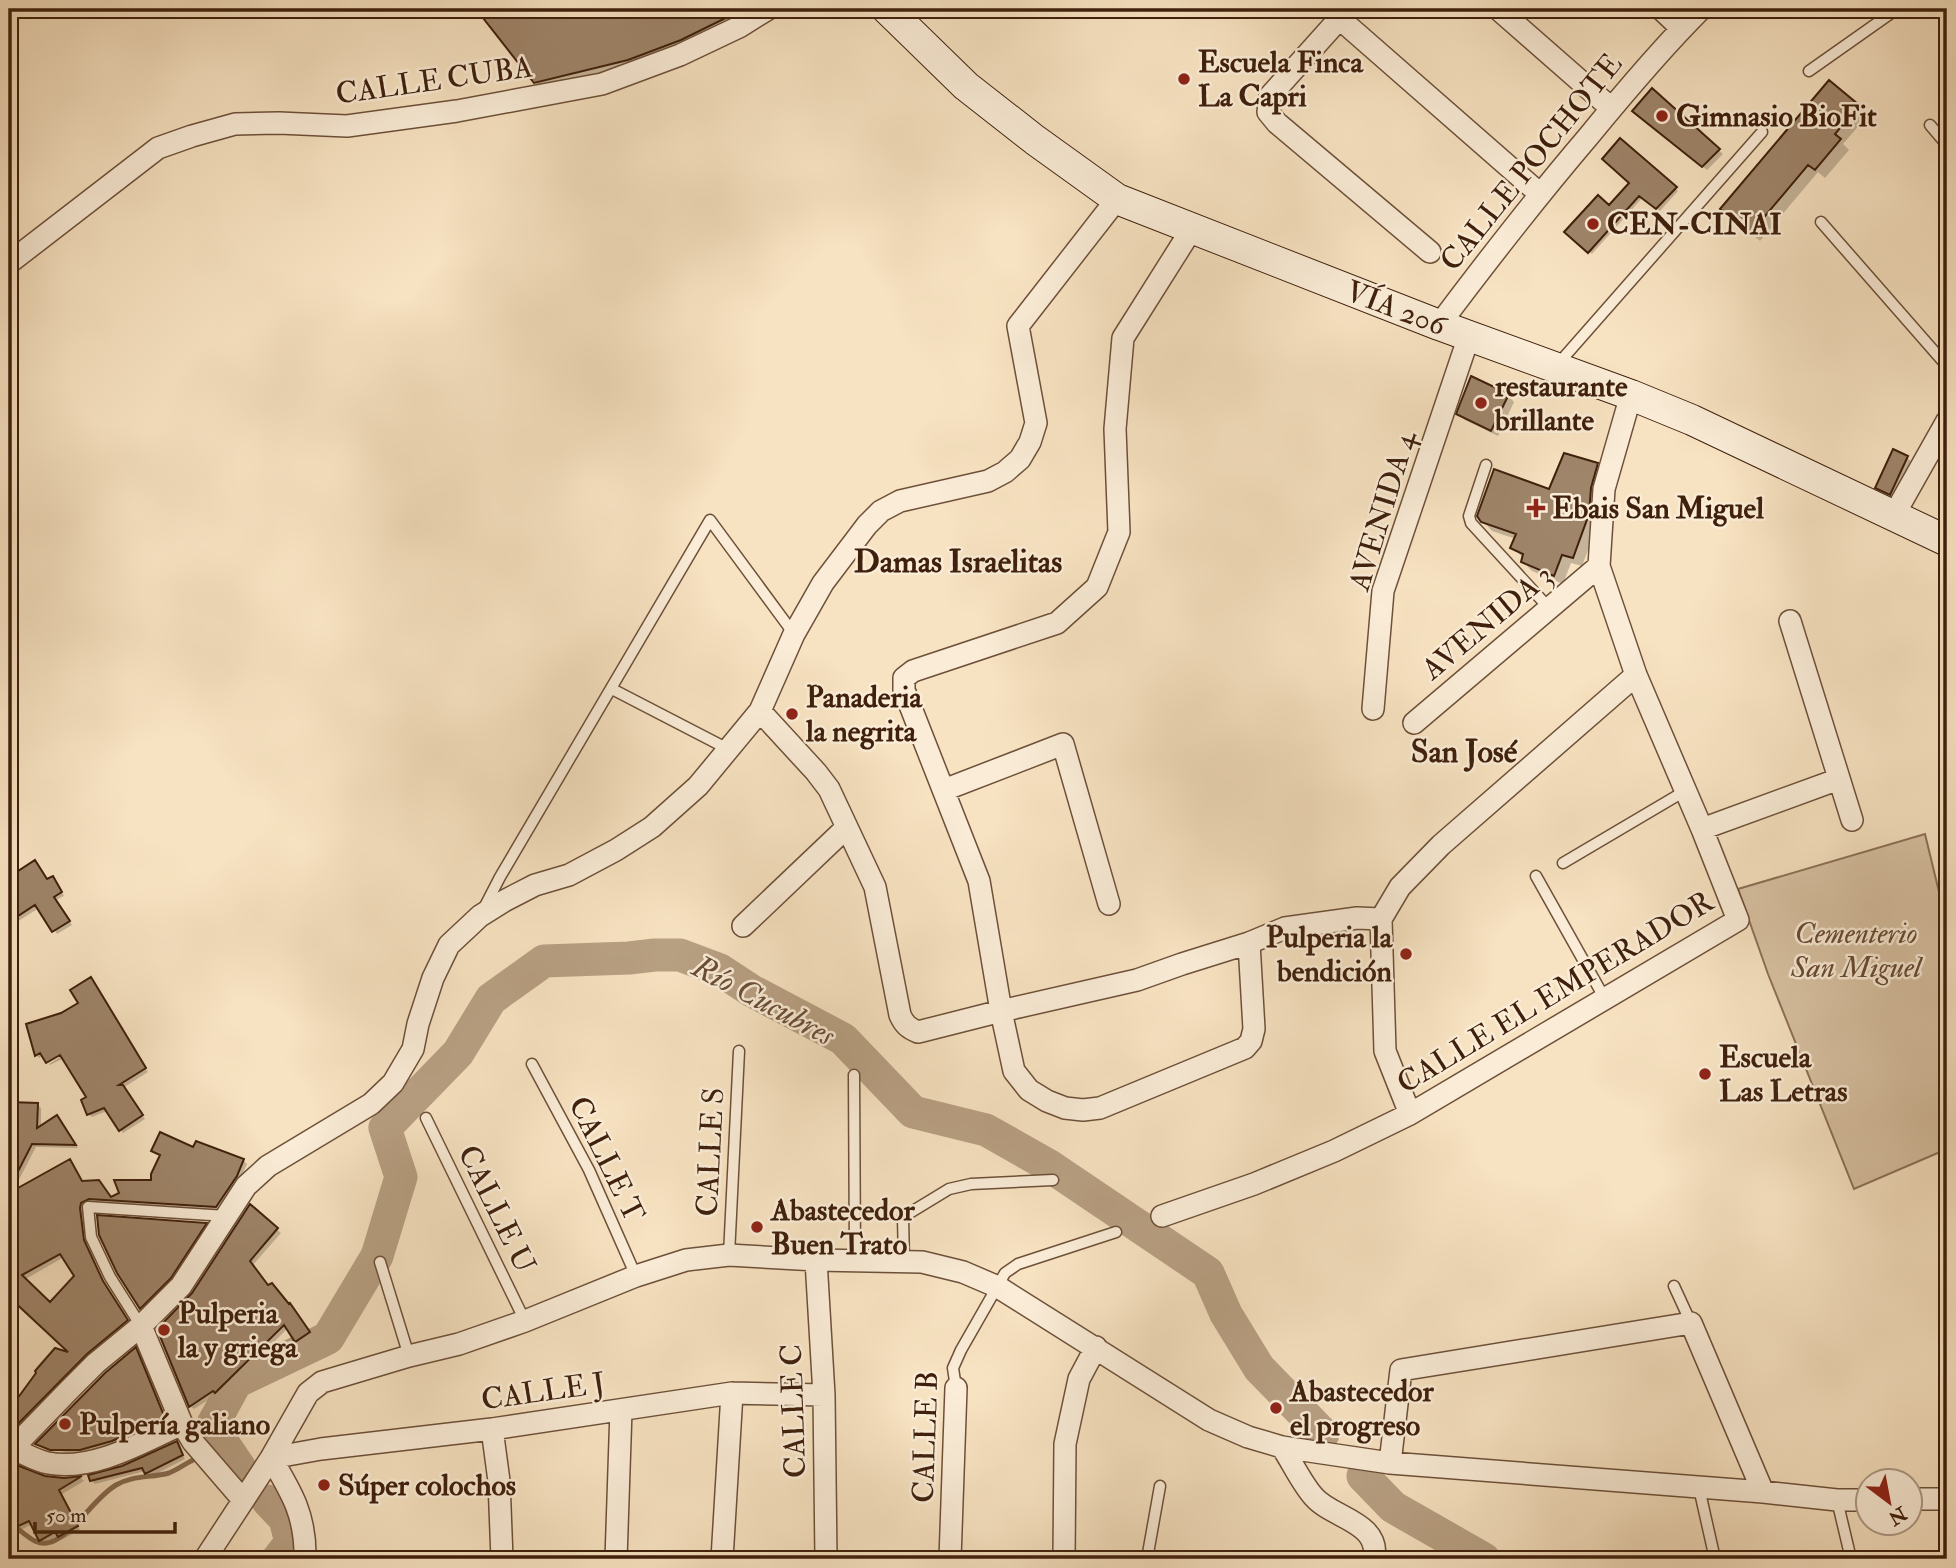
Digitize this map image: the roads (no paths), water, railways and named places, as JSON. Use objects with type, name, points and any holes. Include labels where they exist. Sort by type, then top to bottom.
[{"type":"main road","name":"VÍA 206","points":[[887,9],[966,86],[1117,199],[1692,420],[1947,541]]},
{"type":"street","name":"CALLE CUBA","points":[[9,263],[158,148],[192,136],[235,124],[347,126],[457,111],[602,84],[680,55],[739,27],[768,9]]},
{"type":"street","points":[[1498,9],[1611,108]]},
{"type":"street","points":[[1661,9],[1681,28]]},
{"type":"street","name":"CALLE POCHOTE","points":[[1439,325],[1540,194],[1611,108],[1701,9]]},
{"type":"street","points":[[1430,252],[1277,123],[1268,112],[1270,96],[1344,14],[1540,194]]},
{"type":"street","points":[[182,1424],[107,1457],[73,1466],[47,1463],[11,1450],[79,1380],[141,1326],[185,1281],[246,1186],[268,1166],[371,1104],[393,1083],[413,1049],[433,978],[449,945],[480,916],[504,901],[535,885],[569,875],[616,850],[652,827],[698,786],[760,711],[794,634],[823,583],[867,525],[881,511],[900,501],[988,481],[1005,472],[1020,459],[1030,442],[1036,423],[1018,326],[1117,199]]},
{"type":"street","points":[[1193,227],[1123,338],[1115,429],[1119,532],[1097,587],[1057,623],[913,671],[904,678],[904,690],[979,881],[1014,1071],[1030,1090],[1065,1108],[1100,1108],[1245,1048],[1251,1041],[1254,1029],[1249,943]]},
{"type":"street","name":"AVENIDA 4","points":[[1373,709],[1383,591],[1469,336]]},
{"type":"street","name":"CALLE EL EMPERADOR","points":[[1162,1216],[1254,1184],[1334,1151],[1410,1114],[1738,920],[1636,675],[1599,566],[1604,489],[1631,395]]},
{"type":"street","points":[[1894,515],[1947,421]]},
{"type":"street","name":"AVENIDA 3","points":[[1414,723],[1599,566]]},
{"type":"street","points":[[1790,621],[1852,820]]},
{"type":"street","points":[[1410,1114],[1385,1051],[1381,919],[1400,887],[1441,845],[1636,675]]},
{"type":"street","points":[[760,711],[829,789],[875,887],[900,1014],[909,1028],[918,1031],[1137,981],[1249,943],[1284,928],[1357,918],[1381,919]]},
{"type":"street","points":[[944,790],[1063,744],[1108,904]]},
{"type":"street","points":[[1702,829],[1839,779]]},
{"type":"street","points":[[743,926],[846,828]]},
{"type":"street","points":[[205,1559],[271,1458],[308,1393],[322,1382],[459,1344],[525,1321],[636,1276],[686,1260],[729,1255],[922,1262],[963,1272],[998,1287],[1209,1420],[1248,1437],[1282,1447],[1390,1463],[1854,1500]]},
{"type":"street","name":"CALLE C","points":[[816,1260],[824,1395],[826,1559]]},
{"type":"street","points":[[1390,1463],[1402,1370],[1691,1323],[1763,1492]]},
{"type":"street","points":[[141,1326],[182,1424],[193,1442],[243,1500]]},
{"type":"street","points":[[1065,1559],[1065,1444],[1079,1379],[1096,1348]]},
{"type":"street","name":"CALLE B","points":[[950,1559],[956,1388]]},
{"type":"street","points":[[722,1559],[732,1393]]},
{"type":"street","name":"CALLE J","points":[[271,1458],[321,1449],[492,1429],[732,1393],[824,1395]]},
{"type":"street","points":[[616,1559],[621,1410]]},
{"type":"street","points":[[492,1429],[499,1481],[502,1559]]},
{"type":"street","points":[[1282,1447],[1315,1499],[1369,1535],[1374,1544],[1374,1559]]},
{"type":"street","points":[[271,1458],[292,1493],[302,1520],[305,1559]]},
{"type":"street","points":[[1924,1499],[1947,1499]]},
{"type":"lane","points":[[1809,71],[1897,9]]},
{"type":"lane","points":[[1930,125],[1947,145]]},
{"type":"lane","points":[[1555,367],[1762,132]]},
{"type":"lane","points":[[1821,222],[1947,366]]},
{"type":"lane","points":[[1486,465],[1469,516],[1471,523],[1549,608]]},
{"type":"lane","points":[[480,916],[500,877],[710,520],[794,634]]},
{"type":"lane","points":[[612,689],[728,749]]},
{"type":"lane","points":[[1563,863],[1685,791]]},
{"type":"lane","points":[[1536,876],[1605,999]]},
{"type":"lane","name":"CALLE S","points":[[729,1255],[739,1051]]},
{"type":"lane","name":"CALLE T","points":[[533,1064],[589,1170],[636,1276]]},
{"type":"lane","points":[[854,1075],[855,1261]]},
{"type":"lane","name":"CALLE U","points":[[426,1118],[525,1321]]},
{"type":"lane","points":[[904,1262],[903,1217],[949,1189],[971,1184],[1053,1180]]},
{"type":"lane","points":[[141,1326],[110,1278],[91,1237],[88,1207],[226,1216]]},
{"type":"lane","name":"CALLE B","points":[[956,1388],[953,1368],[1005,1273],[1018,1264],[1116,1232]]},
{"type":"lane","points":[[380,1262],[409,1356]]},
{"type":"lane","points":[[1674,1286],[1691,1323]]},
{"type":"lane","points":[[1147,1559],[1160,1486]]},
{"type":"lane","points":[[1699,1488],[1716,1559]]},
{"type":"lane","points":[[1838,1500],[1851,1559]]},
{"type":"waterway","name":"Río Cucubres","points":[[240,1468],[213,1424],[236,1382],[328,1338],[377,1256],[401,1177],[385,1128],[458,1053],[491,999],[544,961],[655,955],[680,955],[720,970],[752,991],[843,1039],[913,1112],[986,1130],[1048,1165],[1208,1273],[1226,1314],[1259,1368],[1323,1434]]},
{"type":"waterway","points":[[209,1450],[221,1440]]},
{"type":"waterway","points":[[9,1523],[39,1543],[51,1542],[67,1532],[116,1485],[169,1473],[193,1460]]},
{"type":"waterway","name":"Río Cucubres","points":[[1363,1476],[1393,1507],[1484,1559]]},
{"type":"waterway","name":"Río Cucubres","points":[[268,1501],[285,1519],[291,1542],[278,1559]]},
{"type":"place","name":"Escuela Finca La Capri","points":[[1184,79]]},
{"type":"place","name":"Gimnasio BioFit","points":[[1662,116]]},
{"type":"place","name":"CEN-CINAI","points":[[1593,224]]},
{"type":"place","name":"restaurante brillante","points":[[1481,403]]},
{"type":"place","name":"Ebais San Miguel","points":[[1536,508]]},
{"type":"place","name":"Panaderia la negrita","points":[[792,714]]},
{"type":"place","name":"Pulperia la bendición","points":[[1406,954]]},
{"type":"place","name":"Escuela Las Letras","points":[[1705,1074]]},
{"type":"place","name":"Abastecedor Buen Trato","points":[[757,1227]]},
{"type":"place","name":"Pulperia la y griega","points":[[164,1330]]},
{"type":"place","name":"Abastecedor el progreso","points":[[1276,1408]]},
{"type":"place","name":"Pulpería galiano","points":[[65,1424]]},
{"type":"place","name":"Súper colochos","points":[[324,1485]]},
{"type":"district","name":"Damas Israelitas","points":[[958,561]]},
{"type":"district","name":"San José","points":[[1464,751]]},
{"type":"park label","name":"Cementerio San Miguel","points":[[1856,950]]}]
